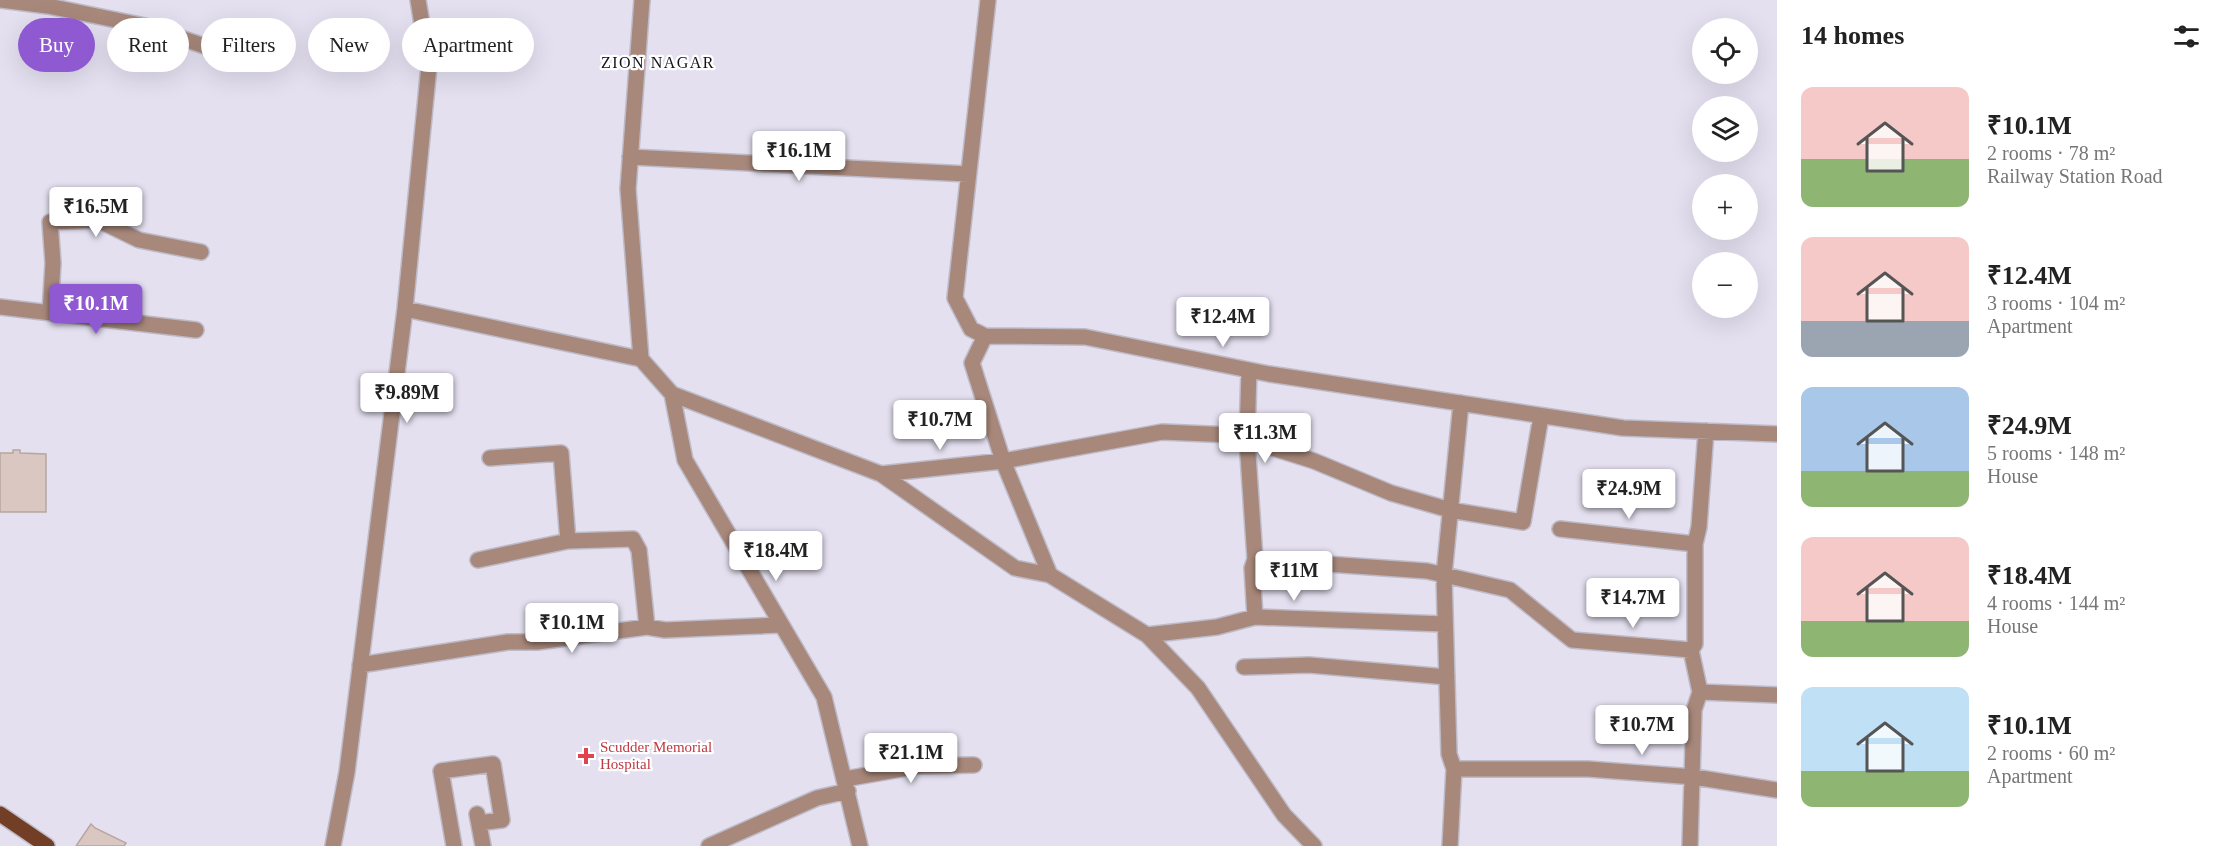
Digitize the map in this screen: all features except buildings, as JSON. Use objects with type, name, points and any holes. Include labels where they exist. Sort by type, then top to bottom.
[{"type":"main road","points":[[0,814],[48,846]]},
{"type":"street","points":[[0,0],[48,6],[145,26],[201,45]]},
{"type":"street","points":[[333,846],[347,772],[405,309],[429,66],[418,0]]},
{"type":"street","points":[[641,359],[628,189],[642,0]]},
{"type":"street","points":[[988,0],[955,298],[971,329],[985,336],[1085,337],[1249,370],[1623,428],[1777,434]]},
{"type":"street","points":[[630,157],[968,174]]},
{"type":"street","points":[[50,313],[53,263],[50,222],[98,220],[139,240],[201,252]]},
{"type":"street","points":[[0,307],[196,330]]},
{"type":"street","points":[[405,309],[641,359],[672,394],[881,474],[1015,567],[1050,575],[1147,635],[1198,688],[1284,815],[1314,846]]},
{"type":"street","points":[[985,336],[972,363],[1003,460],[1050,575]]},
{"type":"street","points":[[1249,370],[1247,441],[1255,559],[1252,568],[1255,617]]},
{"type":"street","points":[[672,394],[685,460],[824,697],[860,846]]},
{"type":"street","points":[[1445,846],[1454,769],[1449,754],[1444,575],[1461,403]]},
{"type":"street","points":[[881,474],[1003,460],[1162,432],[1232,435],[1314,460],[1391,493],[1450,510],[1523,522],[1541,416]]},
{"type":"street","points":[[1690,846],[1694,777],[1694,710],[1700,692],[1691,650],[1695,644],[1695,544],[1699,528],[1706,431]]},
{"type":"street","points":[[490,458],[561,453],[568,541]]},
{"type":"street","points":[[1560,529],[1695,544]]},
{"type":"street","points":[[478,560],[568,541],[633,539],[639,550],[647,627]]},
{"type":"street","points":[[1255,559],[1427,571],[1510,590],[1572,640],[1691,650]]},
{"type":"street","points":[[1147,635],[1216,627],[1255,617],[1444,624]]},
{"type":"street","points":[[360,665],[508,642],[537,642],[647,627],[665,630],[782,625]]},
{"type":"street","points":[[1244,667],[1309,665],[1447,677]]},
{"type":"street","points":[[1700,692],[1777,695]]},
{"type":"street","points":[[454,846],[441,771],[494,764],[502,820],[478,818],[483,846]]},
{"type":"street","points":[[709,846],[740,839],[817,798],[847,785],[918,766],[974,765]]},
{"type":"street","points":[[1454,769],[1588,769],[1694,777],[1777,790]]},
{"type":"place","name":"Scudder Memorial Hospital","points":[[586,756]]},
{"type":"district","name":"ZION NAGAR","points":[[658,62]]}]
